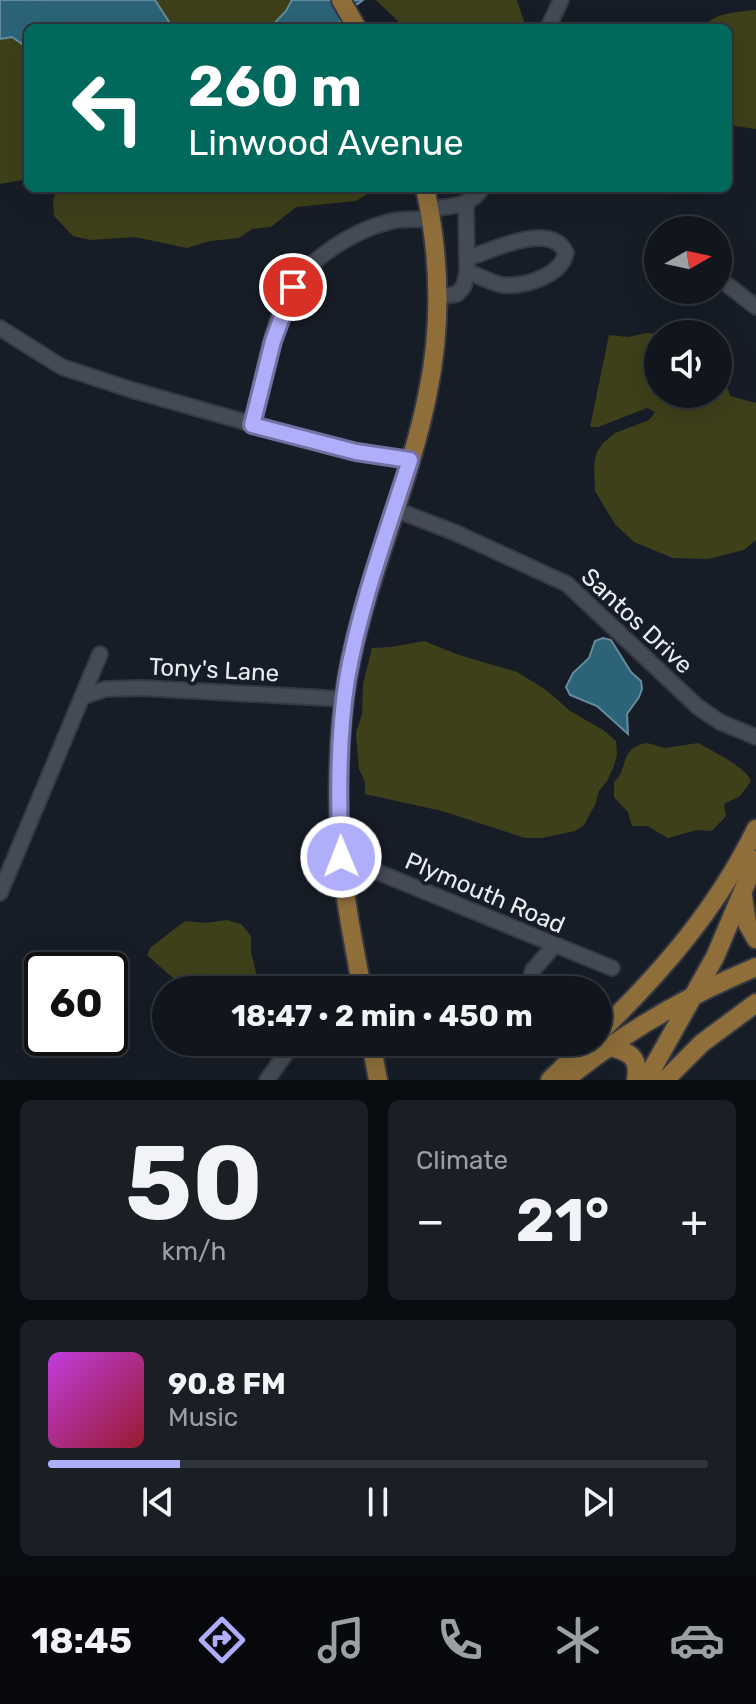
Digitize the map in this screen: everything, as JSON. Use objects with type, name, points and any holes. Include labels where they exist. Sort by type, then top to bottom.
[{"type":"main road","points":[[360,976],[341,857],[344,699],[355,641],[410,460],[431,377],[438,297],[431,214],[426,192]]},
{"type":"main road","points":[[612,1029],[715,902],[756,829]]},
{"type":"main road","points":[[646,1080],[697,992],[756,860]]},
{"type":"main road","points":[[743,893],[747,923],[756,939]]},
{"type":"main road","points":[[612,1036],[697,992],[756,967]]},
{"type":"main road","points":[[665,1080],[702,1043],[756,1003]]},
{"type":"main road","points":[[612,1045],[634,1056],[636,1080]]},
{"type":"main road","points":[[374,1056],[378,1080]]},
{"type":"main road","points":[[550,1080],[575,1056]]},
{"type":"main road","points":[[565,1080],[588,1056]]},
{"type":"street","points":[[550,24],[561,0]]},
{"type":"street","points":[[252,425],[282,313],[293,287],[301,277],[337,246],[366,231],[389,222],[466,203],[474,200],[479,192]]},
{"type":"street","points":[[438,297],[451,297],[461,290],[467,265],[466,203]]},
{"type":"street","points":[[524,239],[553,241],[562,245],[566,253],[562,263],[550,273],[523,283],[501,285],[467,265],[524,239]]},
{"type":"street","points":[[732,288],[756,307]]},
{"type":"street","points":[[0,328],[74,371],[252,425],[343,449],[410,460]]},
{"type":"street","name":"Santos Drive","points":[[394,509],[456,533],[567,584],[698,707],[720,722],[756,737]]},
{"type":"street","points":[[0,893],[100,654]]},
{"type":"street","name":"Tony's Lane","points":[[82,697],[105,689],[142,688],[344,699]]},
{"type":"street","name":"Plymouth Road","points":[[341,857],[612,968]]},
{"type":"street","points":[[531,976],[554,946]]},
{"type":"street","points":[[267,1080],[284,1056]]},
{"type":"green space","points":[[155,0],[292,0],[274,24],[170,24]]},
{"type":"green space","points":[[376,0],[517,0],[524,22],[523,24],[401,24]]},
{"type":"green space","points":[[756,10],[756,129],[732,126],[732,24],[707,24],[734,12]]},
{"type":"green space","points":[[12,37],[24,45],[24,180],[0,184],[0,39]]},
{"type":"green space","points":[[56,192],[371,192],[356,201],[296,207],[271,227],[252,229],[239,238],[210,241],[187,248],[135,237],[91,240],[73,236],[54,216]]},
{"type":"green space","points":[[644,334],[644,408],[647,408],[598,427],[590,427],[609,335],[628,337]]},
{"type":"green space","points":[[732,397],[756,403],[756,540],[744,550],[708,559],[673,558],[634,542],[615,524],[595,491],[597,452],[615,433],[649,420],[655,412],[647,408],[732,408]]},
{"type":"green space","points":[[424,641],[517,672],[616,741],[614,766],[584,825],[575,831],[525,838],[442,811],[365,794],[356,733],[372,648]]},
{"type":"green space","points":[[647,743],[665,748],[698,743],[736,765],[751,781],[740,796],[724,804],[726,816],[712,831],[697,830],[668,838],[647,826],[632,826],[628,812],[614,797],[614,782],[628,754]]},
{"type":"green space","points":[[227,920],[241,924],[251,936],[257,976],[171,976],[147,955],[150,948],[185,921],[205,923]]},
{"type":"water","points":[[0,0],[155,0],[170,24],[24,24],[24,45],[12,37],[0,39]]},
{"type":"water","points":[[292,0],[363,0],[341,17],[340,24],[274,24]]},
{"type":"water","points":[[603,638],[611,640],[631,672],[641,681],[639,697],[627,714],[628,734],[597,706],[570,695],[566,687],[573,673],[589,658],[595,641]]},
{"type":"route","points":[[293,287],[273,341],[252,425],[356,452],[410,460],[360,623],[344,699],[341,857]]}]
